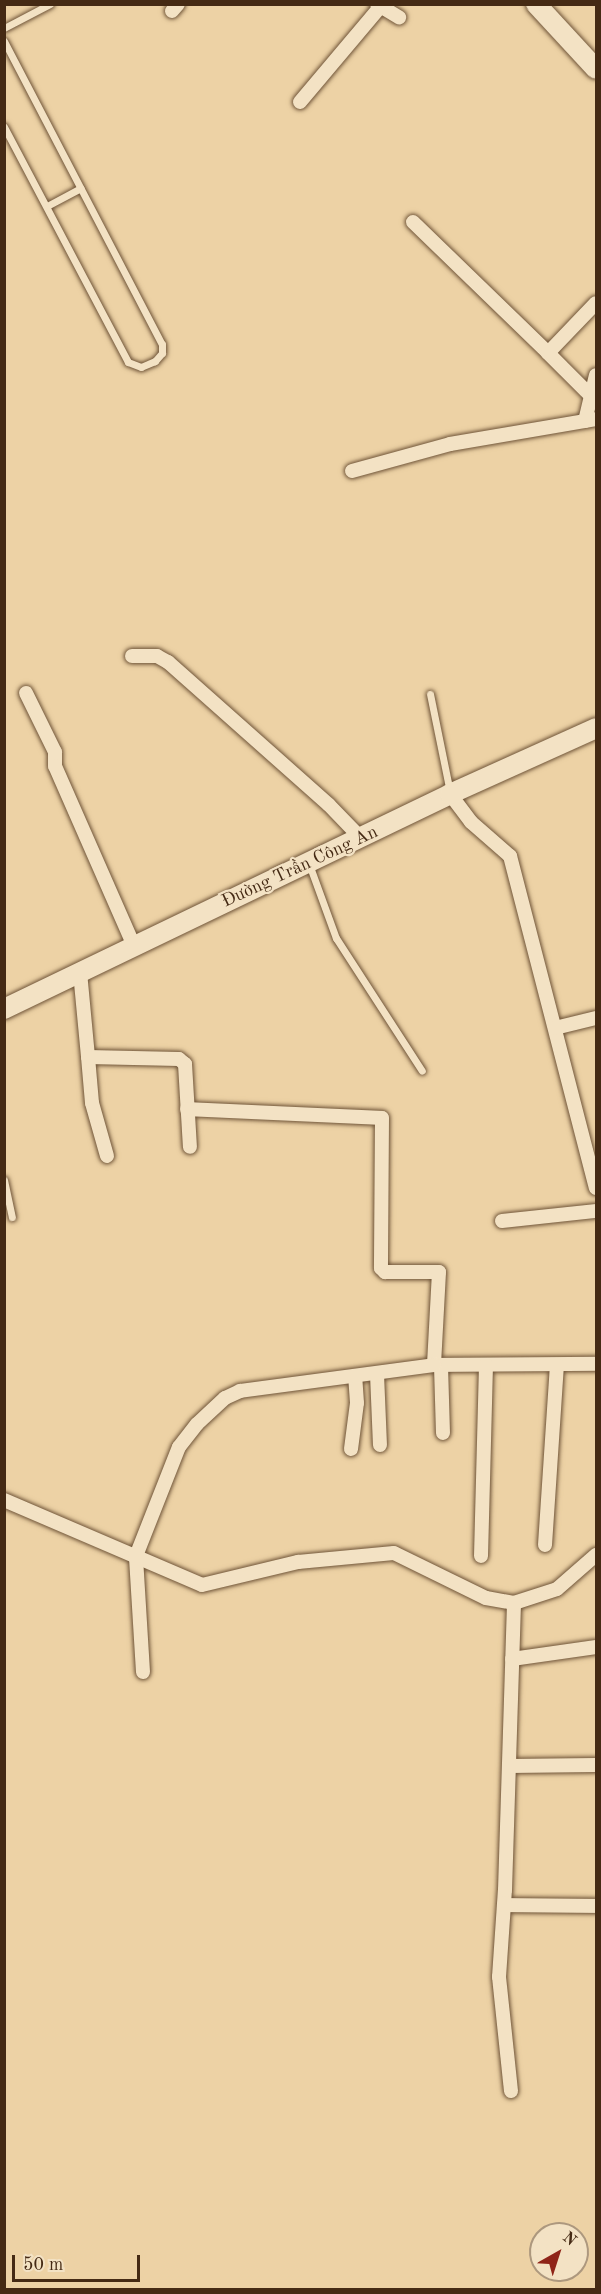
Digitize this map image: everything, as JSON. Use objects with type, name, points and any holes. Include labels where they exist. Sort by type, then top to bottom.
[{"type":"main road","points":[[536,4],[597,69]]},
{"type":"main road","name":"Đường Trần Công An","points":[[4,1009],[450,794],[597,728]]},
{"type":"street","points":[[300,102],[378,6],[399,17]]},
{"type":"street","points":[[413,222],[591,396]]},
{"type":"street","points":[[548,353],[597,303]]},
{"type":"street","points":[[352,471],[450,444],[591,420],[591,396],[597,375]]},
{"type":"street","points":[[132,656],[157,656],[168,662],[361,838]]},
{"type":"street","points":[[26,693],[55,752],[55,766],[134,946]]},
{"type":"street","points":[[450,794],[471,822],[510,856],[597,1188]]},
{"type":"street","points":[[80,972],[92,1102],[107,1156]]},
{"type":"street","points":[[555,1028],[597,1018]]},
{"type":"street","points":[[88,1057],[183,1060],[190,1148]]},
{"type":"street","points":[[187,1109],[382,1118],[381,1268],[385,1272],[439,1272],[437,1365],[443,1433]]},
{"type":"street","points":[[502,1221],[597,1211]]},
{"type":"street","points":[[143,1672],[136,1556],[179,1447],[225,1398],[240,1391],[377,1374],[402,1366],[597,1364]]},
{"type":"street","points":[[481,1556],[486,1365]]},
{"type":"street","points":[[545,1545],[557,1365]]},
{"type":"street","points":[[377,1374],[380,1444]]},
{"type":"street","points":[[351,1449],[357,1403],[355,1377]]},
{"type":"street","points":[[4,1500],[202,1585],[298,1562],[394,1553],[486,1598],[514,1603],[557,1589],[597,1555]]},
{"type":"street","points":[[511,2091],[498,1977],[504,1905],[514,1603]]},
{"type":"street","points":[[512,1659],[597,1647]]},
{"type":"street","points":[[509,1766],[597,1765]]},
{"type":"street","points":[[504,1905],[597,1906]]},
{"type":"lane","points":[[4,28],[50,4]]},
{"type":"lane","points":[[4,41],[162,344],[162,353],[155,361],[141,367],[128,362],[4,127]]},
{"type":"lane","points":[[47,206],[81,188]]},
{"type":"lane","points":[[430,694],[450,794]]},
{"type":"lane","points":[[308,862],[336,938],[422,1071]]},
{"type":"lane","points":[[4,1180],[12,1217]]}]
